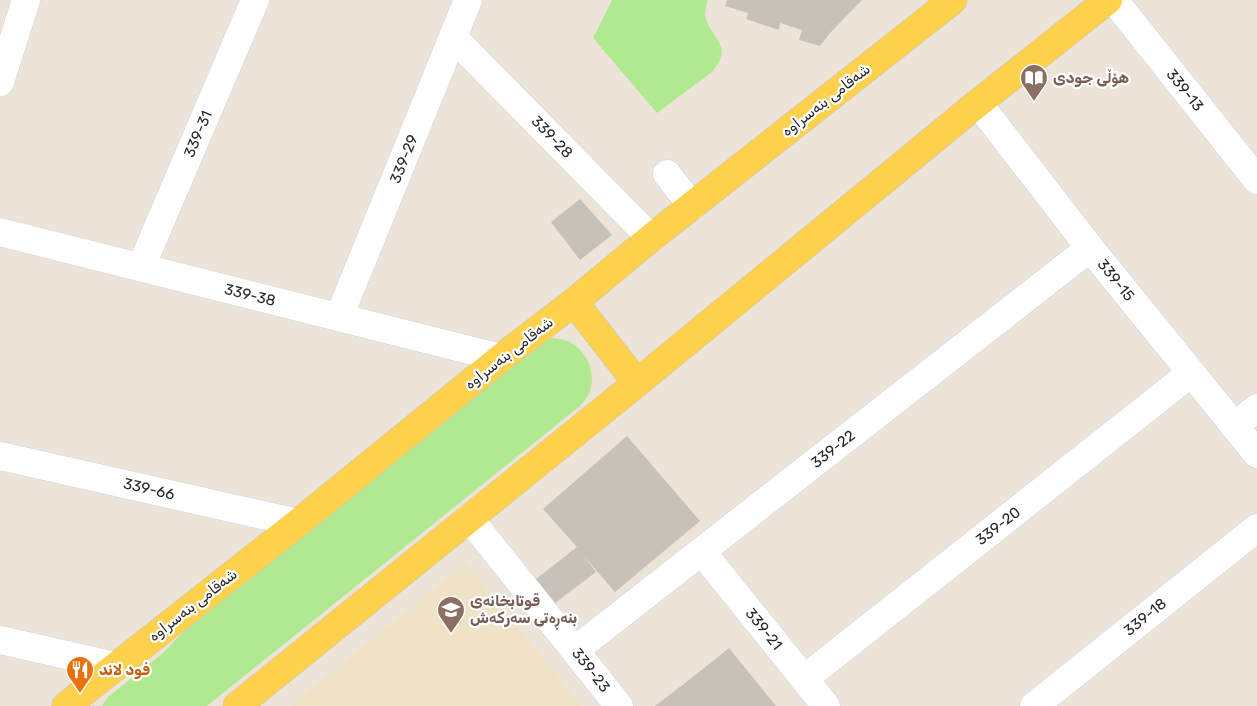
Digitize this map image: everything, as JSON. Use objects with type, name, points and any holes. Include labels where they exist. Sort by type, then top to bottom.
[{"type":"main road","name":"شەقامی بنەسراوە","points":[[66,706],[86,695],[116,666],[298,522],[500,358],[574,302],[651,238],[952,0]]},
{"type":"main road","points":[[237,706],[637,383],[978,103],[1108,0]]},
{"type":"main road","points":[[574,302],[637,383]]},
{"type":"street","points":[[0,82],[8,29],[26,0]]},
{"type":"street","name":"339-31","points":[[141,267],[255,0]]},
{"type":"street","name":"339-29","points":[[339,317],[468,0]]},
{"type":"street","name":"339-13","points":[[1114,0],[1257,180]]},
{"type":"street","name":"339-28","points":[[454,36],[651,238]]},
{"type":"street","name":"339-15","points":[[978,103],[1090,248],[1257,454]]},
{"type":"street","points":[[667,174],[692,206]]},
{"type":"street","name":"339-38","points":[[0,232],[500,358]]},
{"type":"street","name":"339-22","points":[[575,650],[1090,248]]},
{"type":"street","name":"339-20","points":[[804,679],[1191,372]]},
{"type":"street","points":[[1234,426],[1257,408]]},
{"type":"street","name":"339-66","points":[[0,456],[298,522]]},
{"type":"street","name":"339-23","points":[[469,518],[619,706]]},
{"type":"street","name":"339-18","points":[[1034,706],[1257,528]]},
{"type":"street","name":"339-21","points":[[702,552],[826,706]]},
{"type":"street","points":[[0,640],[116,666]]},
{"type":"shaded area","name":"قوتابخانەی بنەڕەتی سەرکەش","points":[[466,563],[582,706],[289,706]]},
{"type":"green space","points":[[612,0],[708,0],[705,17],[722,50],[718,63],[712,72],[657,113],[593,38]]},
{"type":"green space","points":[[552,338],[566,340],[575,345],[590,365],[592,381],[587,397],[580,406],[207,706],[102,706],[108,697],[163,653],[206,608],[539,340]]},
{"type":"building","points":[[727,0],[862,0],[820,46],[799,40],[802,30],[780,23],[779,30],[746,19],[748,13],[725,6]]},
{"type":"building","points":[[580,199],[612,235],[580,260],[551,222]]},
{"type":"building","points":[[627,436],[700,521],[615,592],[583,555],[596,572],[555,603],[536,579],[577,547],[543,509]]},
{"type":"building","points":[[729,648],[776,706],[655,706],[689,680]]},
{"type":"place","name":"هۆڵی جودی","points":[[1034,102]]},
{"type":"place","name":"قوتابخانەی بنەڕەتی سەرکەش","points":[[451,634]]},
{"type":"place","name":"فود لاند","points":[[80,694]]}]
